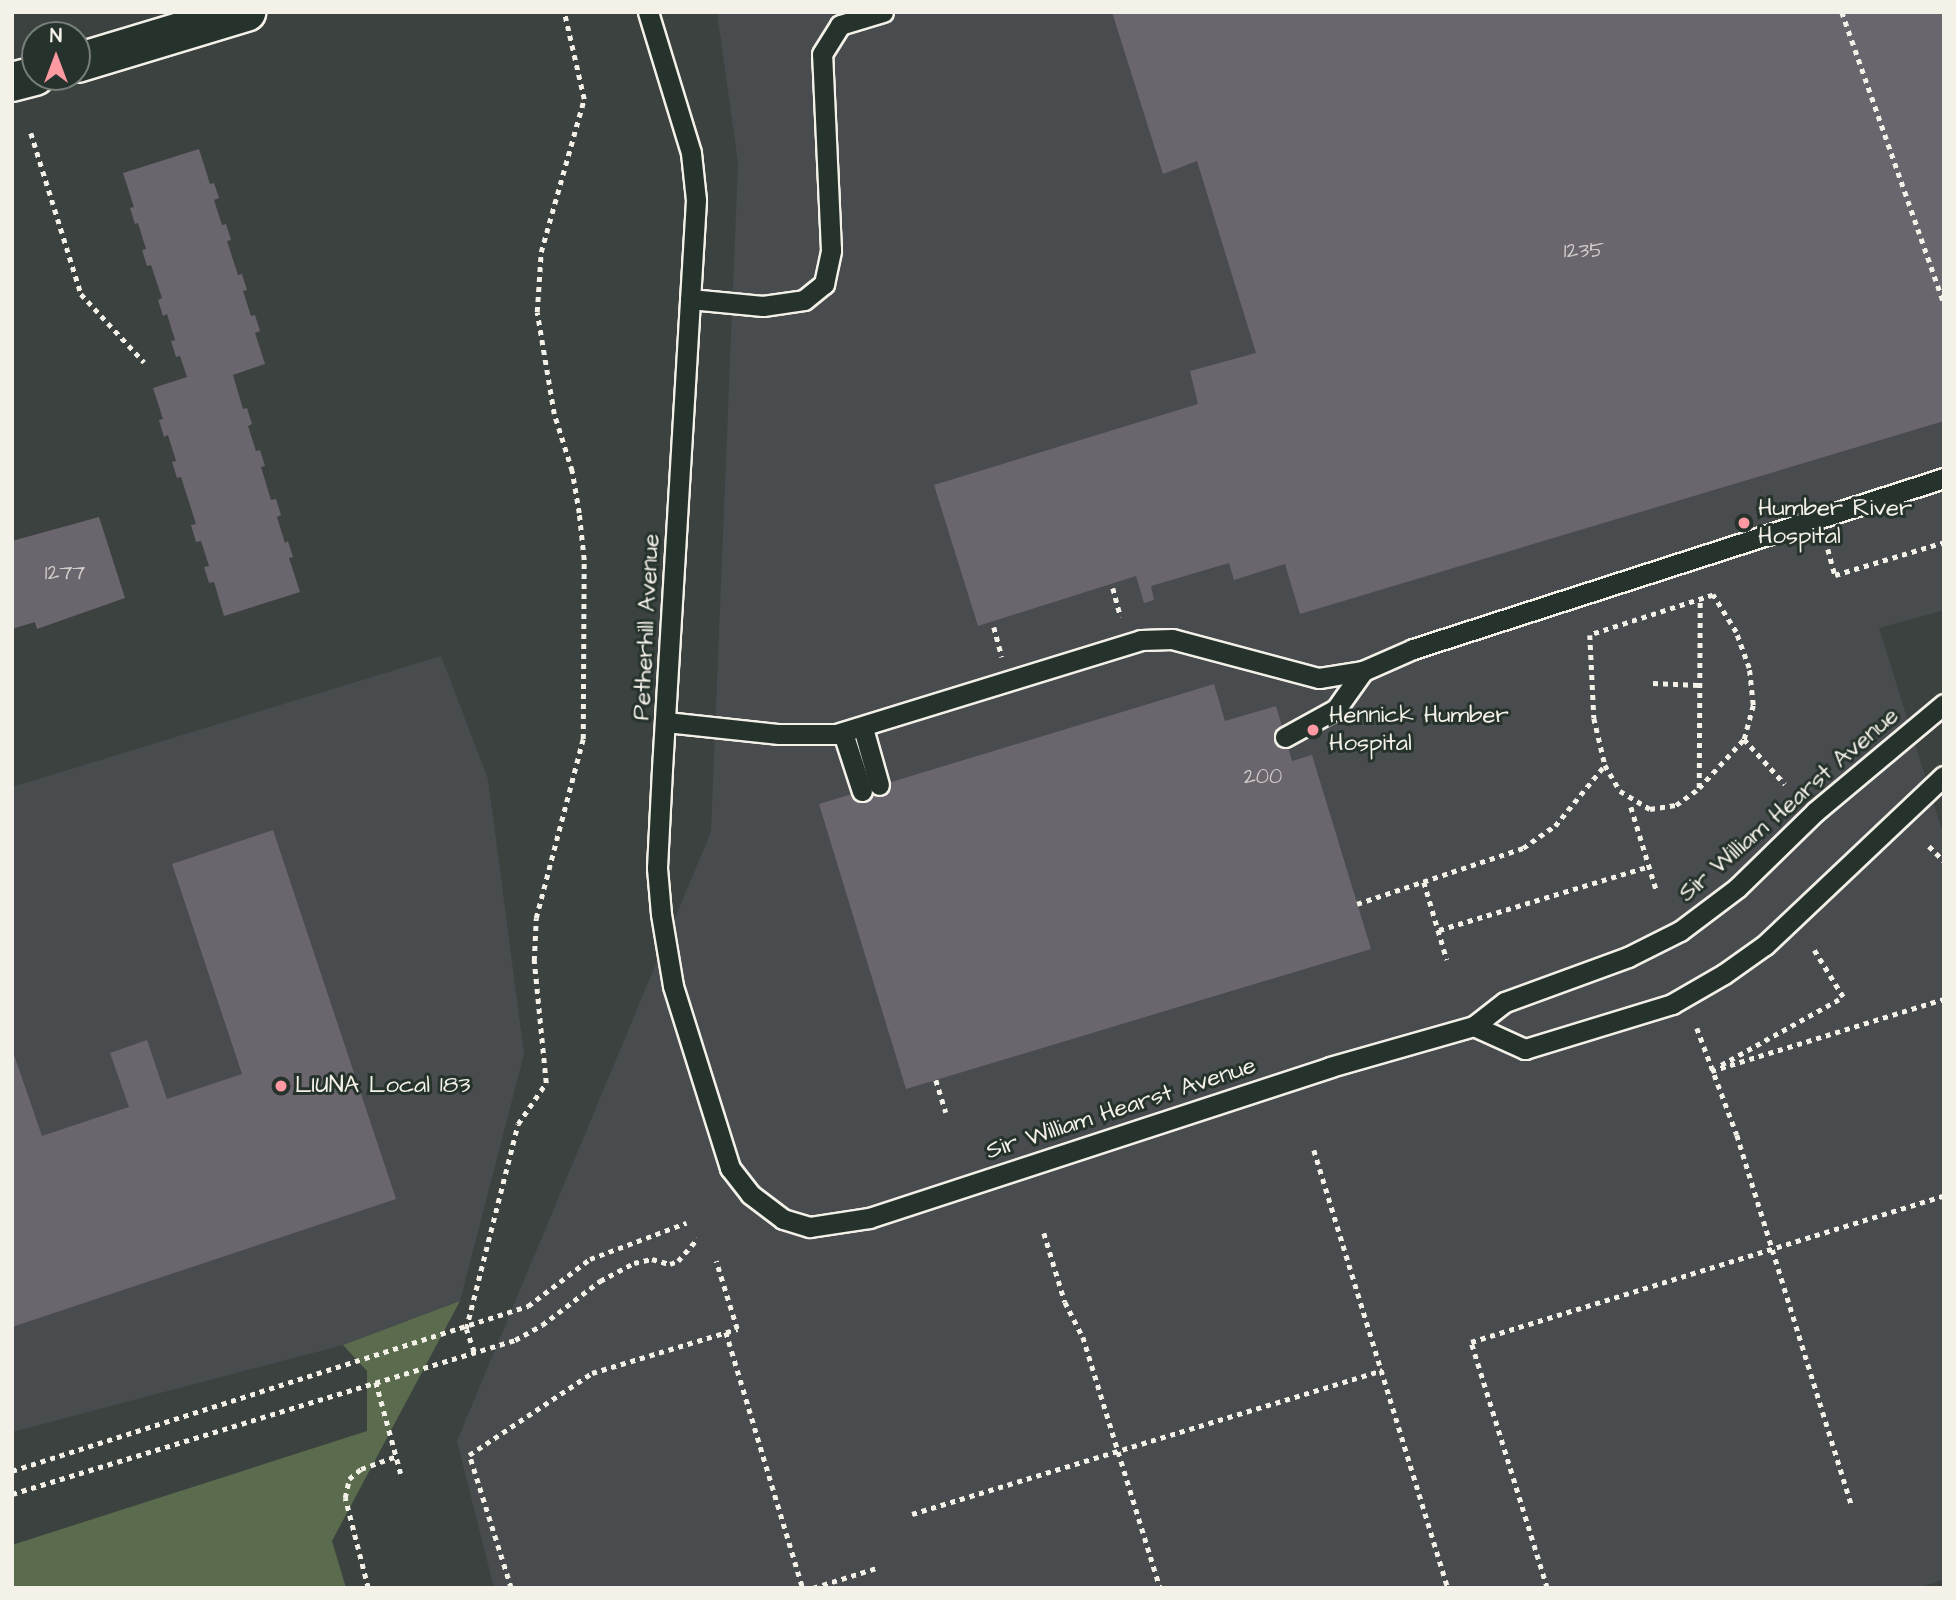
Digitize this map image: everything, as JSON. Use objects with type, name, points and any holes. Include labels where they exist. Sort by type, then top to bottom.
[{"type":"main road","points":[[91,59],[246,12]]},
{"type":"lane","name":"Petherhill Avenue","points":[[648,12],[691,153],[696,200],[657,868],[661,914],[673,986],[730,1168],[750,1194],[783,1219]]},
{"type":"lane","points":[[690,299],[763,306],[804,300],[824,284],[831,250],[822,54],[840,25],[883,12]]},
{"type":"lane","points":[[666,722],[779,734],[843,733],[1141,640],[1172,639],[1319,678],[1363,671],[1413,649],[1944,478]]},
{"type":"lane","points":[[1285,737],[1336,709],[1363,671]]},
{"type":"lane","name":"Sir William Hearst Avenue","points":[[783,1219],[810,1227],[869,1218],[1330,1067],[1474,1026],[1506,1002],[1628,957],[1680,931],[1737,888],[1815,811],[1944,704]]},
{"type":"lane","points":[[843,733],[871,788],[863,728]]},
{"type":"lane","points":[[1474,1026],[1525,1049],[1672,1004],[1724,974],[1765,945],[1940,789]]},
{"type":"path","points":[[474,1352],[466,1329],[518,1124],[546,1083],[534,961],[536,918],[583,739],[584,560],[579,513],[572,471],[554,414],[537,312],[541,252],[584,99],[564,12]]},
{"type":"path","points":[[1842,12],[1944,304]]},
{"type":"path","points":[[32,133],[81,294],[144,362]]},
{"type":"path","points":[[1828,549],[1835,575],[1944,542]]},
{"type":"path","points":[[1713,595],[1736,632],[1749,668],[1753,705],[1744,739],[1699,788],[1676,805],[1650,809],[1620,791],[1605,765],[1594,718],[1590,635],[1700,600],[1713,595]]},
{"type":"path","points":[[1699,788],[1700,600]]},
{"type":"path","points":[[1653,683],[1698,685]]},
{"type":"path","points":[[1744,739],[1785,784]]},
{"type":"path","points":[[1357,904],[1523,848],[1555,826],[1605,765]]},
{"type":"path","points":[[1631,807],[1656,889]]},
{"type":"path","points":[[1929,846],[1944,861]]},
{"type":"path","points":[[1439,930],[1650,866]]},
{"type":"path","points":[[1424,882],[1447,960]]},
{"type":"path","points":[[1711,1071],[1843,997],[1814,950]]},
{"type":"path","points":[[1711,1071],[1944,999]]},
{"type":"path","points":[[1697,1028],[1737,1135],[1851,1504]]},
{"type":"path","points":[[936,1080],[946,1113]]},
{"type":"path","points":[[1314,1150],[1448,1588]]},
{"type":"path","points":[[1547,1588],[1471,1342],[1944,1196]]},
{"type":"path","points":[[12,1471],[466,1329],[528,1306],[561,1278],[590,1259],[686,1223]]},
{"type":"path","points":[[1044,1233],[1065,1302],[1083,1337],[1160,1588]]},
{"type":"path","points":[[12,1494],[515,1340],[542,1325],[600,1281],[634,1263],[652,1259],[670,1264],[678,1261],[698,1238]]},
{"type":"path","points":[[511,1588],[469,1455],[592,1373],[737,1329],[716,1261]]},
{"type":"path","points":[[726,1332],[803,1588]]},
{"type":"path","points":[[912,1514],[1382,1370]]},
{"type":"path","points":[[376,1382],[401,1474]]},
{"type":"path","points":[[368,1588],[345,1498],[349,1479],[361,1468],[396,1457]]},
{"type":"path","points":[[813,1588],[877,1568]]},
{"type":"shaded area","name":"Hennick Humber Hospital","points":[[717,12],[1944,12],[1944,610],[1879,628],[1944,837],[1944,1579],[1919,1588],[494,1588],[457,1441],[711,832],[738,163]]},
{"type":"shaded area","points":[[441,656],[488,779],[524,1054],[460,1301],[343,1345],[12,1432],[12,787]]},
{"type":"green space","points":[[460,1301],[332,1541],[346,1588],[12,1588],[12,1545],[367,1431],[367,1371],[343,1345]]},
{"type":"building","points":[[1112,12],[1944,12],[1944,421],[1300,614],[1285,564],[1234,580],[1229,563],[1151,586],[1154,600],[1144,603],[1136,576],[978,626],[934,485],[1198,404],[1190,371],[1256,353],[1197,161],[1163,174]]},
{"type":"building","points":[[199,149],[210,184],[214,183],[219,198],[214,200],[222,225],[226,224],[231,240],[227,241],[238,275],[242,274],[247,290],[243,291],[251,316],[255,315],[260,331],[255,333],[265,364],[233,375],[243,409],[247,408],[252,424],[248,426],[256,451],[260,450],[265,466],[261,467],[271,500],[276,499],[281,515],[277,517],[285,543],[288,541],[293,557],[289,558],[300,592],[224,616],[214,582],[209,583],[204,567],[209,566],[201,541],[196,542],[191,525],[196,524],[181,477],[177,478],[172,462],[176,461],[168,435],[164,437],[159,420],[163,419],[153,388],[187,377],[180,356],[176,357],[171,341],[175,340],[167,314],[163,316],[158,300],[162,298],[151,265],[147,266],[142,250],[146,249],[130,208],[134,207],[123,173]]},
{"type":"building","points":[[99,517],[125,598],[37,629],[35,622],[12,629],[12,541]]},
{"type":"building","points":[[1214,684],[1225,721],[1276,706],[1292,761],[1312,755],[1371,949],[906,1089],[819,804]]},
{"type":"building","name":"LIUNA Local 183","points":[[273,830],[396,1199],[12,1327],[12,1049],[42,1136],[129,1107],[110,1053],[147,1040],[167,1099],[242,1074],[172,864]]},
{"type":"place","name":"Humber River Hospital","points":[[1744,523]]},
{"type":"place","name":"Hennick Humber Hospital","points":[[1313,730]]},
{"type":"place","name":"LIUNA Local 183","points":[[281,1086]]}]
